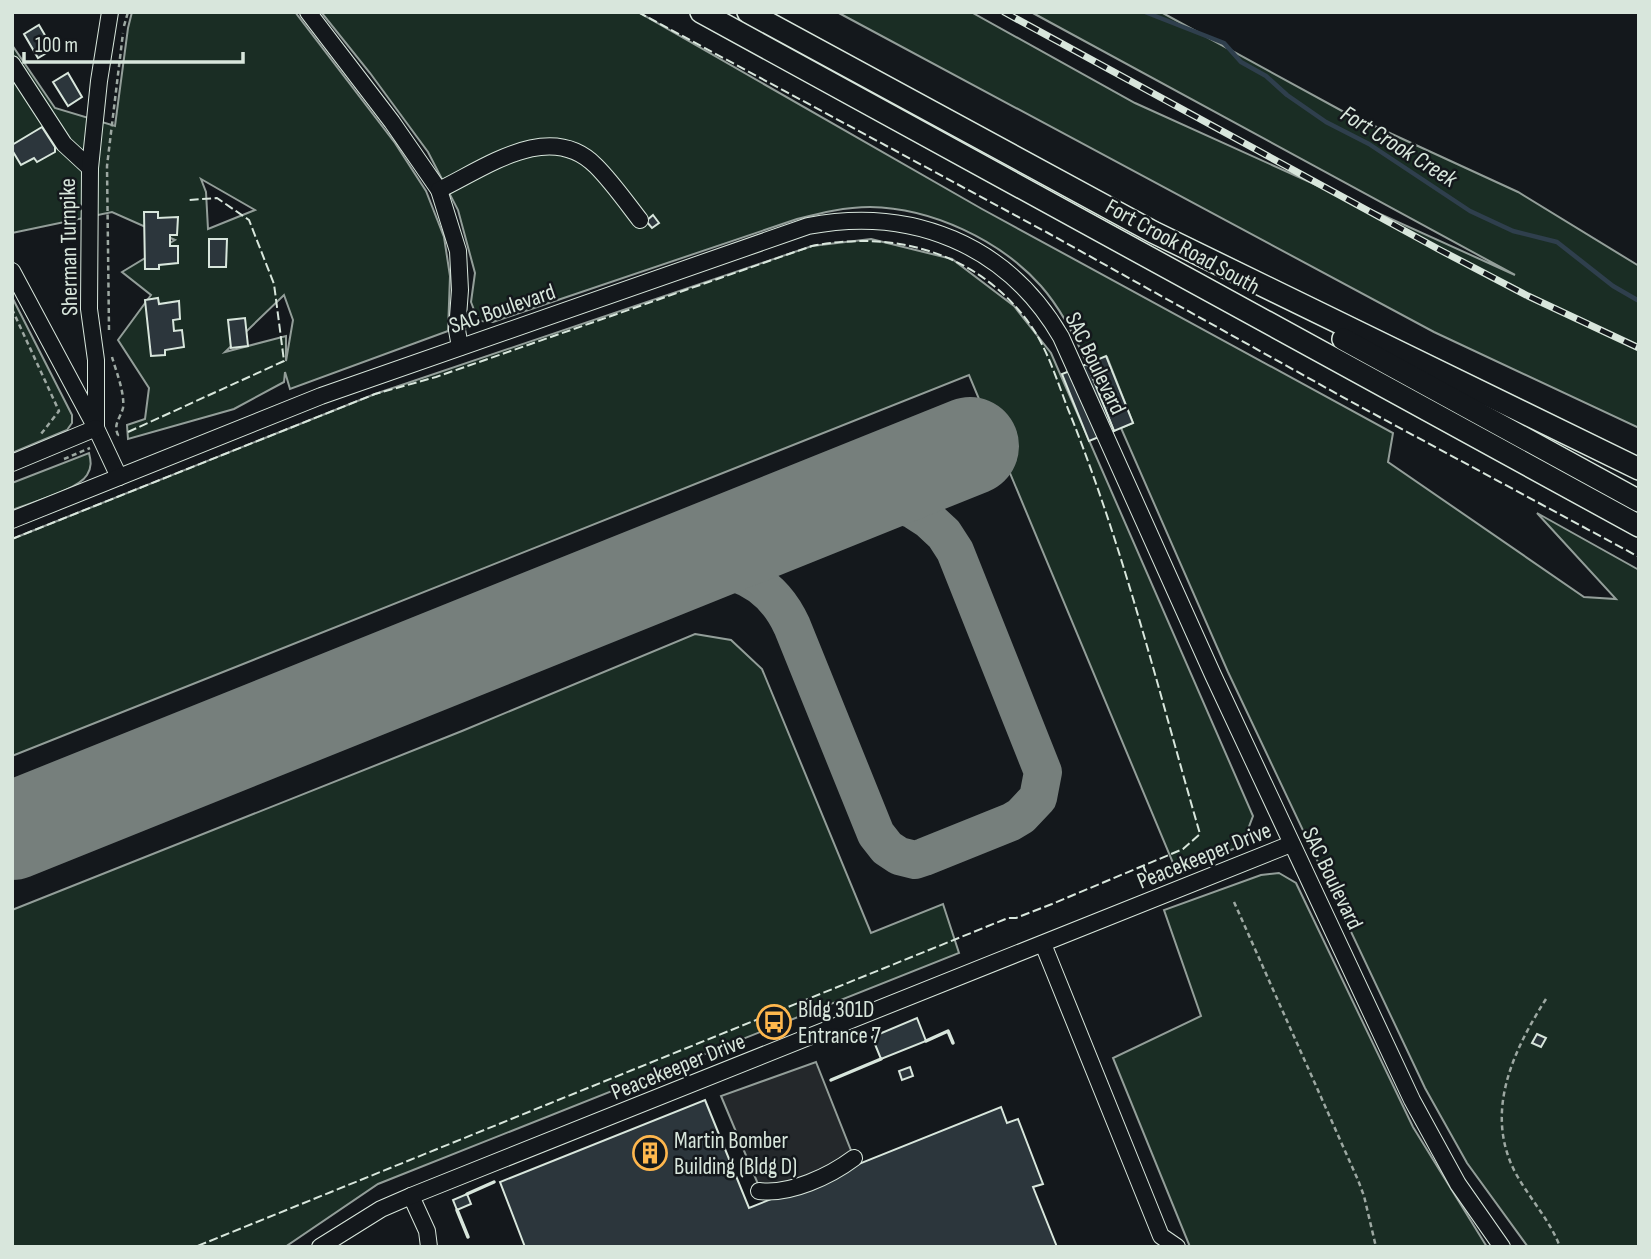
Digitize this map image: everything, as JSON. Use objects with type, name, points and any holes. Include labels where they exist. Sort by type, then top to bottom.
[{"type":"main road","name":"Fort Crook Road South","points":[[701,12],[1639,526]]},
{"type":"main road","name":"Fort Crook Road South","points":[[748,12],[1153,232],[1639,469]]},
{"type":"main road","points":[[1153,232],[1639,501]]},
{"type":"street","name":"Sherman Turnpike","points":[[110,12],[99,81],[90,168],[89,309],[96,360],[96,428],[119,477]]},
{"type":"street","points":[[308,12],[392,122],[439,190],[458,251],[460,290],[457,330],[460,347]]},
{"type":"street","points":[[12,64],[64,144],[90,168]]},
{"type":"street","points":[[439,190],[521,150],[542,145],[560,145],[579,153],[595,165],[640,220]]},
{"type":"street","name":"SAC Boulevard","points":[[12,520],[321,396],[808,226],[837,220],[862,219],[906,223],[928,229],[974,250],[1001,267],[1031,295],[1061,337],[1291,844],[1412,1100],[1458,1184],[1502,1247]]},
{"type":"street","points":[[12,271],[96,428],[12,463]]},
{"type":"street","name":"Peacekeeper Drive","points":[[320,1247],[381,1209],[411,1196],[1291,844]]},
{"type":"street","points":[[1043,944],[1161,1236],[1177,1247]]},
{"type":"street","points":[[760,1191],[774,1193],[802,1185],[841,1168],[854,1158]]},
{"type":"street","points":[[411,1196],[426,1231],[429,1247]]},
{"type":"path","points":[[109,337],[107,166],[128,12]]},
{"type":"path","points":[[12,309],[59,411],[41,434],[32,438]]},
{"type":"path","points":[[110,348],[123,407],[115,428],[118,435]]},
{"type":"path","points":[[1234,902],[1358,1180],[1376,1247]]},
{"type":"path","points":[[1546,999],[1524,1034],[1509,1069],[1503,1105],[1503,1142],[1515,1172],[1560,1247]]},
{"type":"green space","points":[[132,12],[295,12],[395,143],[426,191],[444,237],[450,276],[448,331],[290,389],[285,372],[284,382],[234,409],[128,439],[127,425],[145,419],[149,388],[118,340],[151,295],[122,272],[175,240],[112,212],[12,233],[12,45],[55,108],[115,126]],"holes":[[[201,179],[255,210],[208,229],[206,192]],[[284,295],[293,320],[286,361],[286,336],[225,352]]]},
{"type":"green space","points":[[321,12],[638,12],[982,209],[1393,433],[1388,462],[1584,597],[1616,599],[1537,513],[1639,570],[1639,1247],[1528,1247],[1467,1163],[1425,1088],[1228,672],[1121,428],[1133,423],[1107,357],[1087,364],[1055,304],[1024,269],[985,241],[941,220],[893,209],[851,208],[797,219],[493,322],[481,321],[471,302],[475,273],[458,210],[428,152]]},
{"type":"green space","points":[[837,12],[971,12],[1135,103],[1515,275],[1031,12],[1161,12],[1344,112],[1518,192],[1639,266],[1639,428],[1434,332]]},
{"type":"green space","points":[[871,239],[952,259],[1014,306],[1051,353],[1253,816],[1242,845],[1178,875],[969,375],[12,756],[12,539],[375,394],[812,246]]},
{"type":"green space","points":[[12,297],[72,415],[72,423],[67,430],[12,453]]},
{"type":"green space","points":[[89,453],[90,469],[82,481],[64,491],[12,510],[12,483]]},
{"type":"green space","points":[[695,634],[731,640],[762,669],[871,933],[943,904],[959,953],[378,1184],[285,1247],[12,1247],[12,910],[462,731]]},
{"type":"green space","points":[[1279,873],[1296,883],[1413,1127],[1487,1247],[1190,1247],[1113,1058],[1201,1016],[1164,910],[1261,875]]},
{"type":"shaded area","points":[[816,1062],[854,1158],[763,1196],[721,1096]]},
{"type":"building","points":[[39,25],[53,49],[38,58],[24,34]]},
{"type":"building","points":[[68,73],[82,97],[68,106],[53,82]]},
{"type":"building","points":[[42,127],[55,147],[55,152],[37,162],[34,158],[21,165],[12,145]]},
{"type":"building","points":[[144,212],[158,212],[158,218],[178,217],[177,235],[170,235],[170,246],[178,246],[178,263],[159,265],[159,269],[145,269]]},
{"type":"building","points":[[653,215],[659,223],[652,228],[646,221]]},
{"type":"building","points":[[209,239],[227,239],[226,267],[209,267]]},
{"type":"building","points":[[158,298],[159,304],[179,301],[180,319],[173,320],[174,331],[182,330],[184,347],[165,350],[165,355],[151,356],[145,300]]},
{"type":"building","points":[[245,318],[248,346],[231,348],[228,320]]},
{"type":"building","points":[[1106,356],[1133,423],[1114,431],[1087,364]]},
{"type":"building","points":[[1087,364],[1114,431],[1089,441],[1062,374]]},
{"type":"building","points":[[917,1018],[926,1041],[881,1059],[872,1037]]},
{"type":"building","points":[[1537,1034],[1546,1038],[1541,1047],[1532,1043]]},
{"type":"building","points":[[910,1067],[913,1076],[902,1080],[899,1071]]},
{"type":"building","name":"Martin Bomber Building (Bldg D)","points":[[705,1100],[749,1208],[1001,1107],[1007,1123],[1018,1119],[1043,1184],[1033,1187],[1057,1247],[525,1247],[500,1182]]},
{"type":"building","points":[[467,1194],[471,1204],[457,1210],[453,1200]]},
{"type":"waterway","name":"Fort Crook Creek","points":[[1145,12],[1224,43],[1241,62],[1266,76],[1287,95],[1326,122],[1369,144],[1470,211],[1513,231],[1557,242],[1613,286],[1639,301]]},
{"type":"taxiway","points":[[657,572],[698,567],[736,573],[768,592],[781,607],[792,626],[876,834],[887,848],[899,856],[915,860],[1021,816],[1038,798],[1043,772],[955,551],[944,534],[912,509],[880,499],[823,505]]},
{"type":"runway","points":[[12,831],[970,446]]},
{"type":"railway","points":[[1004,12],[1440,250],[1528,296],[1639,348]]},
{"type":"fence","points":[[638,12],[1639,557]]},
{"type":"fence","points":[[128,432],[284,361],[274,284],[249,220],[217,198],[189,200]]},
{"type":"fence","points":[[12,539],[375,394],[436,377],[812,246],[873,241],[932,252],[959,263],[985,279],[1008,299],[1029,323],[1042,345],[1109,521],[1200,834],[1183,849],[1052,904],[1016,918],[1008,918],[195,1247]]},
{"type":"fence","points":[[1143,865],[1151,886]]},
{"type":"wall","points":[[926,1041],[948,1031],[953,1043]]},
{"type":"wall","points":[[831,1080],[881,1059]]},
{"type":"wall","points":[[467,1194],[494,1182]]},
{"type":"wall","points":[[457,1210],[468,1237]]},
{"type":"place","name":"Bldg 301D Entrance 7","points":[[774,1022]]},
{"type":"place","name":"Martin Bomber Building (Bldg D)","points":[[650,1153]]}]
